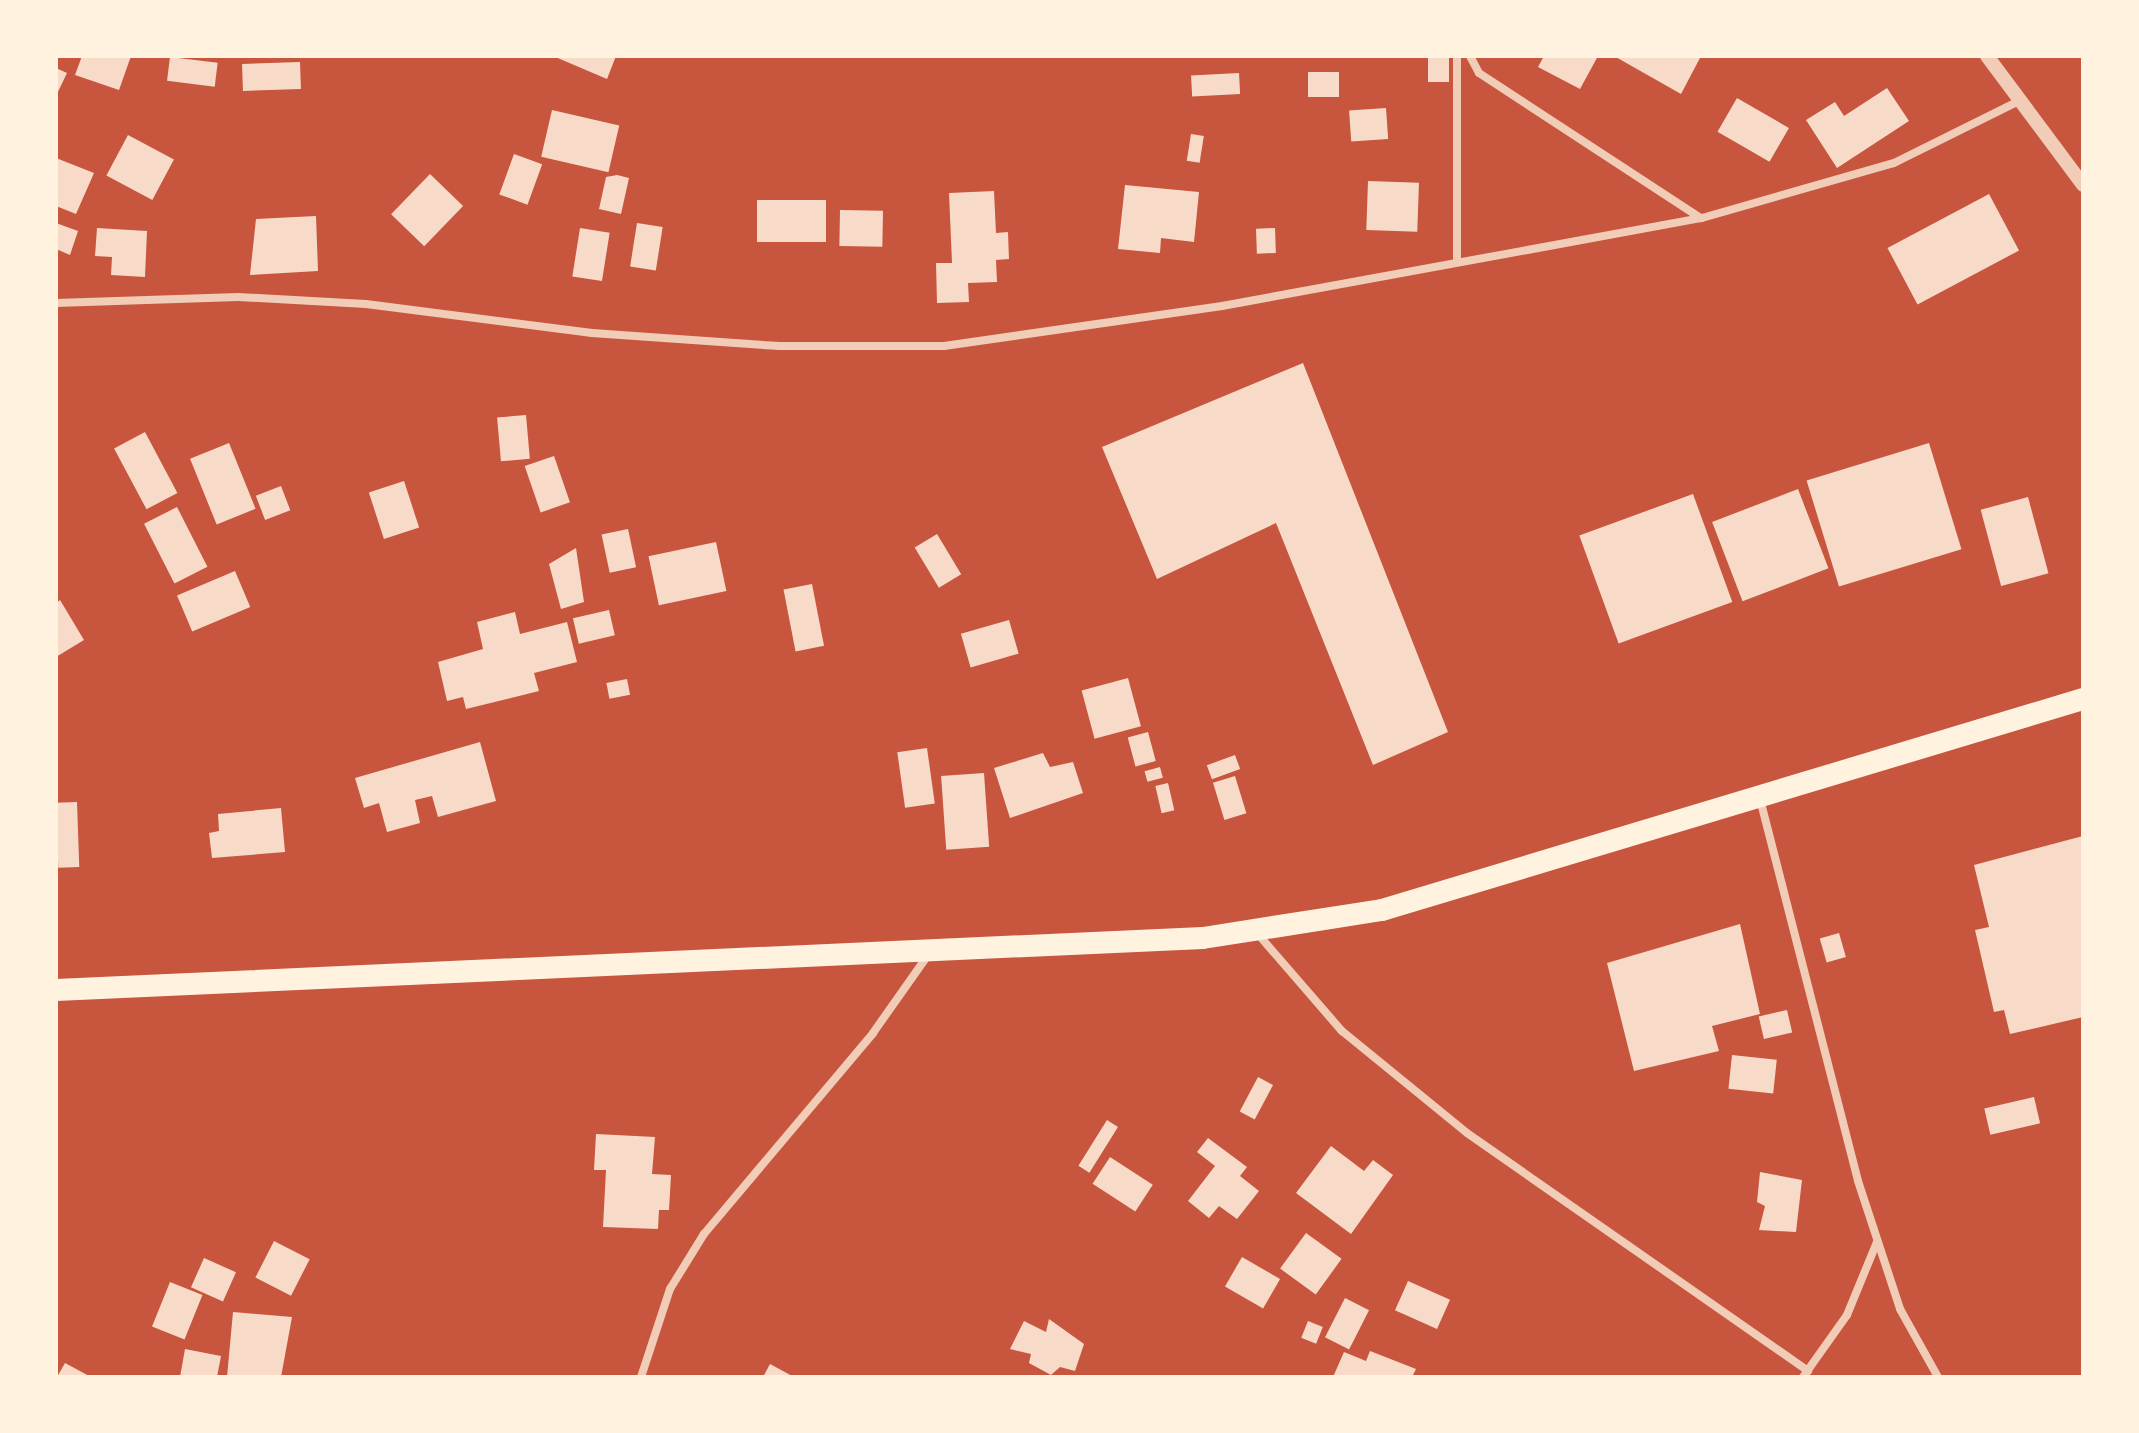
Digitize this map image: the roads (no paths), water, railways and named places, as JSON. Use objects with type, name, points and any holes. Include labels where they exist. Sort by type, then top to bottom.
[{"type":"highway","points":[[56,990],[929,954],[1255,930],[1382,910],[2083,699]]},
{"type":"street","points":[[1457,56],[1457,258]]},
{"type":"street","points":[[1470,56],[1479,73],[1702,218]]},
{"type":"street","points":[[1987,56],[2017,102],[2083,185]]},
{"type":"street","points":[[56,303],[302,300],[749,344],[944,346],[1222,306],[1457,258],[1702,218],[1894,163],[2017,102]]},
{"type":"street","points":[[1759,798],[1877,1241],[1900,1309],[1938,1377]]},
{"type":"street","points":[[1255,930],[1342,1031],[1467,1133],[1806,1374],[1847,1315],[1877,1241]]},
{"type":"street","points":[[641,1377],[670,1289],[704,1234],[873,1033],[929,954]]}]
